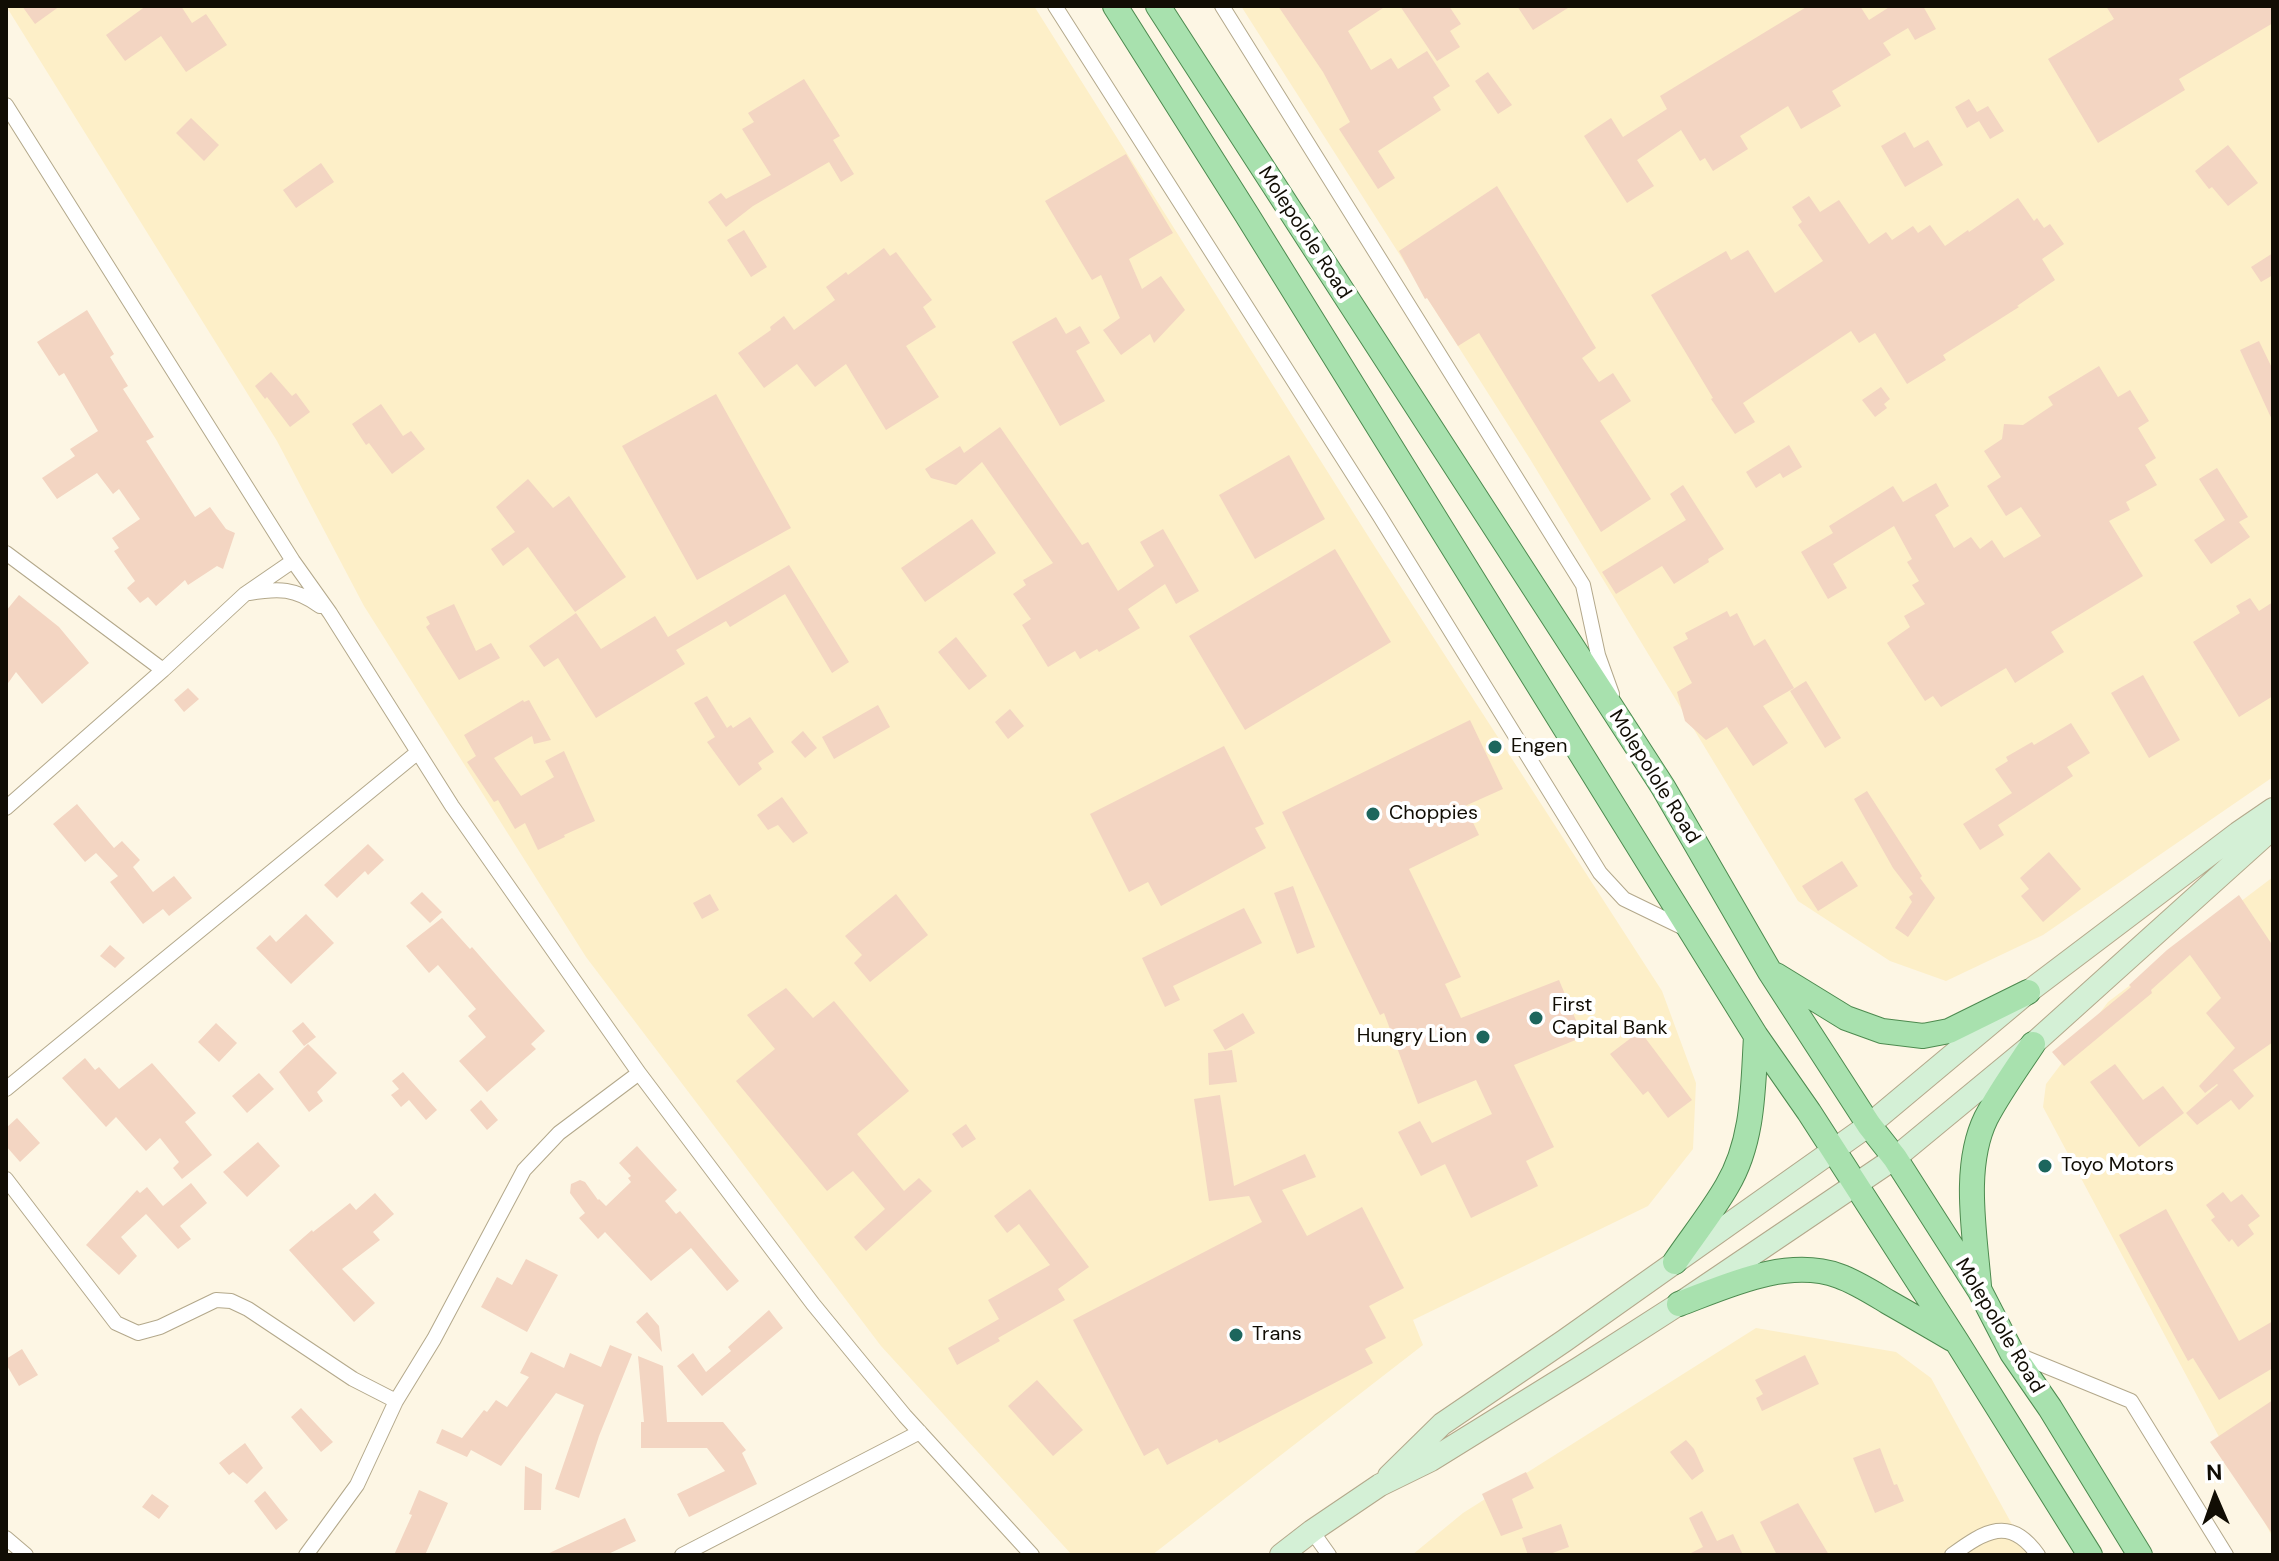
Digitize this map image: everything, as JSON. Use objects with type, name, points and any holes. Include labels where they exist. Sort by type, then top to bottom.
[{"type":"main road","name":"Molepolole Road","points":[[1115,6],[1756,1036],[1957,1342],[2082,1549]]},
{"type":"main road","name":"Molepolole Road","points":[[1158,6],[1663,787],[1770,972],[1980,1291],[2012,1353],[2050,1408],[2140,1555]]},
{"type":"main road","points":[[1380,1485],[1442,1424],[1869,1125],[2028,992],[2273,809]]},
{"type":"main road","points":[[1281,1555],[1380,1485],[1441,1455],[1679,1304],[1895,1158],[2033,1044],[2273,828]]},
{"type":"main road","points":[[1770,972],[1846,1018],[1882,1031],[1923,1036],[1949,1031],[2028,992]]},
{"type":"main road","points":[[1675,1262],[1729,1184],[1741,1154],[1748,1128],[1756,1036]]},
{"type":"main road","points":[[1980,1291],[1971,1184],[1976,1149],[1985,1120],[2033,1044]]},
{"type":"main road","points":[[1679,1304],[1754,1277],[1787,1270],[1838,1275],[1957,1342]]},
{"type":"street","points":[[1055,6],[1379,515],[1600,873],[1624,899],[1692,932]]},
{"type":"street","points":[[1222,6],[1583,585],[1598,655],[1622,723]]},
{"type":"street","points":[[6,105],[293,561],[330,613],[452,806],[639,1073],[813,1304],[920,1432],[1032,1555]]},
{"type":"street","points":[[6,553],[163,670]]},
{"type":"street","points":[[6,808],[245,594],[293,561]]},
{"type":"street","points":[[245,594],[291,590],[330,613]]},
{"type":"street","points":[[6,1089],[418,752]]},
{"type":"street","points":[[306,1555],[357,1485],[396,1401],[434,1339],[524,1170],[559,1133],[639,1073]]},
{"type":"street","points":[[6,1179],[116,1323],[138,1333],[160,1327],[216,1300],[231,1301],[248,1309],[353,1379],[396,1401]]},
{"type":"street","points":[[2012,1353],[2131,1401],[2226,1555]]},
{"type":"street","points":[[682,1555],[920,1432]]},
{"type":"street","points":[[1952,1555],[1986,1532],[2008,1530],[2030,1543],[2038,1555]]},
{"type":"street","points":[[1312,1531],[1329,1555]]},
{"type":"street","points":[[6,1538],[26,1555]]},
{"type":"shaded area","points":[[6,6],[1034,6],[1375,547],[1662,991],[1696,1083],[1693,1149],[1648,1206],[1413,1320],[1423,1345],[1152,1555],[1072,1555],[881,1346],[586,957],[364,606],[277,441]]},
{"type":"shaded area","points":[[1241,6],[2273,6],[2273,777],[2043,935],[1946,981],[1890,961],[1798,901],[1530,459]]},
{"type":"shaded area","points":[[2273,877],[2273,1538],[2043,1107],[2046,1084],[2108,1002]]},
{"type":"shaded area","points":[[1756,1328],[1896,1352],[1931,1378],[2029,1555],[1412,1555],[1463,1513]]},
{"type":"building","points":[[22,6],[60,6],[35,24]]},
{"type":"building","points":[[146,6],[181,6],[192,23],[206,14],[227,45],[186,72],[161,36],[125,61],[106,35]]},
{"type":"building","points":[[1278,6],[1386,6],[1348,31],[1371,70],[1391,58],[1398,69],[1427,51],[1450,86],[1433,97],[1441,110],[1378,151],[1395,178],[1378,189],[1339,129],[1350,122],[1323,72]]},
{"type":"building","points":[[1400,6],[1449,6],[1461,24],[1450,31],[1460,47],[1437,61]]},
{"type":"building","points":[[1517,6],[1571,6],[1533,30]]},
{"type":"building","points":[[1808,6],[1860,6],[1869,20],[1891,6],[1923,6],[1936,29],[1915,40],[1908,28],[1883,43],[1891,55],[1832,91],[1841,106],[1801,129],[1788,106],[1740,136],[1748,149],[1713,171],[1705,158],[1700,161],[1681,130],[1637,160],[1654,186],[1627,203],[1584,136],[1611,118],[1623,137],[1667,109],[1660,96]]},
{"type":"building","points":[[2106,6],[2273,6],[2273,23],[2179,79],[2185,90],[2098,143],[2048,59],[2114,19]]},
{"type":"building","points":[[1488,72],[1512,105],[1498,114],[1475,81]]},
{"type":"building","points":[[804,79],[840,136],[833,140],[854,174],[841,182],[829,162],[753,206],[726,227],[708,202],[721,193],[726,199],[771,175],[742,129],[754,122],[748,113]]},
{"type":"building","points":[[1969,99],[1977,112],[1988,106],[2004,131],[1990,139],[1979,121],[1967,128],[1955,107]]},
{"type":"building","points":[[191,118],[219,145],[204,161],[176,133]]},
{"type":"building","points":[[1905,132],[1914,148],[1928,140],[1943,165],[1905,187],[1881,146]]},
{"type":"building","points":[[2228,145],[2258,183],[2228,206],[2195,171]]},
{"type":"building","points":[[1126,154],[1173,233],[1129,259],[1142,289],[1161,276],[1185,310],[1154,343],[1150,334],[1121,355],[1103,330],[1120,318],[1101,275],[1092,280],[1045,201]]},
{"type":"building","points":[[321,163],[334,182],[296,208],[283,190]]},
{"type":"building","points":[[1497,186],[1596,348],[1582,358],[1599,382],[1613,373],[1631,401],[1600,421],[1651,499],[1601,532],[1479,333],[1458,346],[1425,299],[1399,251]]},
{"type":"building","points":[[1809,196],[1820,212],[1839,200],[1869,244],[1886,232],[1892,240],[1913,226],[1918,233],[1930,225],[1945,246],[2018,198],[2034,221],[2037,218],[2044,228],[2050,224],[2064,244],[2042,259],[2055,280],[2019,307],[1943,355],[1946,360],[1907,384],[1875,333],[1859,343],[1851,331],[1743,403],[1755,422],[1735,434],[1711,399],[1651,295],[1726,251],[1731,260],[1748,250],[1775,293],[1823,261],[1798,225],[1802,222],[1792,207]]},
{"type":"building","points":[[744,230],[767,267],[751,277],[727,240]]},
{"type":"building","points":[[884,248],[890,256],[896,252],[932,300],[923,307],[936,327],[906,346],[939,397],[886,430],[846,364],[815,387],[797,364],[764,388],[738,353],[771,330],[770,327],[784,316],[794,330],[835,300],[826,287]]},
{"type":"building","points":[[2273,253],[2273,275],[2261,282],[2251,267]]},
{"type":"building","points":[[87,310],[114,354],[110,357],[128,386],[123,389],[154,437],[146,441],[195,517],[210,507],[226,529],[235,533],[223,569],[217,566],[188,585],[185,580],[156,606],[148,597],[140,603],[127,588],[135,581],[114,551],[119,548],[112,538],[140,519],[119,489],[113,494],[97,473],[57,499],[42,478],[75,456],[70,449],[98,431],[64,373],[59,376],[37,342]]},
{"type":"building","points":[[1056,317],[1066,334],[1080,326],[1090,343],[1076,351],[1105,401],[1060,426],[1012,342]]},
{"type":"building","points":[[2259,341],[2273,370],[2273,422],[2240,350]]},
{"type":"building","points":[[2099,366],[2118,397],[2130,390],[2149,421],[2138,428],[2156,458],[2145,465],[2157,485],[2126,502],[2130,510],[2109,521],[2143,576],[2051,632],[2064,652],[2015,683],[2006,668],[1941,707],[1933,696],[1925,701],[1887,643],[1910,627],[1904,616],[1925,604],[1912,585],[1919,581],[1907,562],[1912,559],[1894,526],[1833,564],[1847,588],[1828,599],[1801,552],[1833,533],[1829,526],[1893,486],[1903,502],[1936,483],[1949,506],[1935,515],[1954,548],[1971,537],[1980,549],[1992,540],[2004,558],[2041,536],[2021,507],[2006,516],[1987,486],[2001,477],[1984,451],[2002,439],[2004,424],[2023,425],[2053,405],[2048,397]]},
{"type":"building","points":[[271,372],[292,396],[296,393],[310,412],[290,427],[255,386]]},
{"type":"building","points":[[1881,387],[1890,399],[1884,404],[1887,408],[1875,417],[1862,400]]},
{"type":"building","points":[[716,394],[791,528],[697,580],[622,446]]},
{"type":"building","points":[[381,404],[403,436],[411,431],[425,449],[392,474],[352,424]]},
{"type":"building","points":[[1000,427],[1082,545],[1088,542],[1118,591],[1154,566],[1140,542],[1163,529],[1199,591],[1176,604],[1165,584],[1128,609],[1140,628],[1099,652],[1097,649],[1080,659],[1075,651],[1048,667],[1022,625],[1031,619],[1013,594],[1026,585],[1023,580],[1053,563],[982,462],[956,485],[931,478],[925,469],[960,446],[964,453]]},
{"type":"building","points":[[1789,445],[1802,467],[1783,478],[1780,473],[1756,488],[1746,472]]},
{"type":"building","points":[[1289,455],[1325,519],[1255,559],[1219,495]]},
{"type":"building","points":[[2217,468],[2248,517],[2239,522],[2250,537],[2211,564],[2194,540],[2225,520],[2199,479]]},
{"type":"building","points":[[528,479],[553,508],[569,496],[626,577],[575,612],[528,547],[503,566],[491,549],[515,532],[496,507]]},
{"type":"building","points":[[1683,485],[1724,549],[1674,584],[1662,566],[1616,594],[1602,572],[1686,520],[1670,494]]},
{"type":"building","points":[[972,519],[996,553],[925,602],[901,568]]},
{"type":"building","points":[[1335,549],[1391,642],[1245,730],[1189,636]]},
{"type":"building","points":[[789,565],[849,662],[832,673],[785,594],[730,627],[726,621],[676,650],[685,664],[596,718],[558,658],[544,667],[529,646],[576,613],[601,649],[655,616],[668,637]]},
{"type":"building","points":[[19,595],[59,627],[89,663],[42,704],[16,672],[6,686],[6,611]]},
{"type":"building","points":[[2250,598],[2259,611],[2273,602],[2273,696],[2239,717],[2193,642],[2240,613],[2236,606]]},
{"type":"building","points":[[454,604],[476,651],[491,643],[500,658],[459,680],[426,627],[430,624],[426,617]]},
{"type":"building","points":[[1727,611],[1730,617],[1737,613],[1754,646],[1765,639],[1794,688],[1763,706],[1788,743],[1753,766],[1727,727],[1706,740],[1685,721],[1677,692],[1692,683],[1673,647],[1688,639],[1685,633]]},
{"type":"building","points":[[956,637],[987,676],[969,690],[938,652]]},
{"type":"building","points":[[2143,675],[2180,740],[2149,758],[2111,693]]},
{"type":"building","points":[[1806,681],[1841,738],[1825,748],[1790,691]]},
{"type":"building","points":[[188,688],[199,699],[184,712],[174,700]]},
{"type":"building","points":[[707,696],[727,728],[731,725],[733,728],[750,717],[774,752],[758,763],[762,769],[739,786],[707,742],[715,737],[694,703]]},
{"type":"building","points":[[523,700],[529,700],[551,740],[534,744],[532,736],[494,758],[521,796],[554,777],[545,761],[564,751],[595,821],[538,850],[525,823],[515,829],[498,800],[494,802],[467,762],[476,756],[464,735]]},
{"type":"building","points":[[878,705],[890,727],[834,759],[822,737]]},
{"type":"building","points":[[1010,709],[1024,726],[1008,739],[995,722]]},
{"type":"building","points":[[1470,720],[1503,789],[1465,806],[1479,835],[1409,869],[1461,977],[1445,984],[1461,1018],[1559,980],[1583,1037],[1514,1065],[1554,1147],[1526,1161],[1538,1186],[1471,1218],[1445,1164],[1421,1176],[1398,1132],[1420,1121],[1432,1143],[1492,1114],[1476,1080],[1418,1104],[1384,1013],[1380,1015],[1282,812]]},
{"type":"building","points":[[2071,723],[2090,753],[2067,767],[2073,776],[1998,825],[2004,835],[1980,850],[1963,824],[2012,793],[1995,769],[2008,761],[2006,757]]},
{"type":"building","points":[[803,731],[817,748],[805,758],[791,742]]},
{"type":"building","points":[[1224,746],[1264,824],[1255,828],[1266,848],[1161,906],[1148,882],[1129,892],[1090,814]]},
{"type":"building","points":[[1867,791],[1935,898],[1908,937],[1895,928],[1912,902],[1909,897],[1913,894],[1893,868],[1854,799]]},
{"type":"building","points":[[782,797],[808,833],[793,843],[778,825],[768,830],[757,815]]},
{"type":"building","points":[[77,804],[114,848],[122,841],[140,860],[133,867],[153,892],[174,876],[192,898],[169,916],[163,909],[143,924],[110,882],[118,876],[96,853],[85,862],[53,824]]},
{"type":"building","points":[[368,844],[384,860],[368,875],[365,871],[337,898],[324,885]]},
{"type":"building","points":[[2049,852],[2081,889],[2043,922],[2021,896],[2029,889],[2020,878]]},
{"type":"building","points":[[1842,861],[1858,886],[1818,911],[1802,886]]},
{"type":"building","points":[[1293,886],[1315,947],[1297,954],[1274,893]]},
{"type":"building","points":[[422,892],[442,912],[430,923],[410,903]]},
{"type":"building","points":[[710,894],[719,910],[702,919],[693,903]]},
{"type":"building","points":[[896,894],[928,935],[870,982],[854,963],[862,955],[845,936]]},
{"type":"building","points":[[2239,895],[2273,946],[2273,1042],[2233,1070],[2254,1096],[2239,1110],[2231,1100],[2197,1125],[2186,1113],[2218,1085],[2205,1093],[2199,1086],[2235,1048],[2206,1013],[2221,998],[2190,955],[2151,990],[2152,993],[2064,1066],[2052,1052],[2131,987],[2129,985],[2167,950]]},
{"type":"building","points":[[1244,908],[1262,943],[1173,986],[1180,1000],[1165,1007],[1142,958]]},
{"type":"building","points":[[306,914],[334,943],[291,984],[256,948],[270,935],[276,942]]},
{"type":"building","points":[[442,918],[470,949],[472,947],[545,1031],[531,1044],[536,1049],[487,1092],[459,1061],[486,1037],[468,1016],[476,1009],[438,965],[429,973],[406,946]]},
{"type":"building","points":[[110,945],[125,958],[115,968],[100,956]]},
{"type":"building","points":[[786,988],[813,1018],[834,1001],[909,1091],[857,1134],[904,1191],[919,1178],[932,1191],[866,1251],[854,1237],[885,1209],[853,1171],[827,1191],[736,1081],[775,1049],[747,1015]]},
{"type":"building","points":[[1243,1013],[1255,1033],[1225,1050],[1213,1030]]},
{"type":"building","points":[[303,1022],[316,1037],[304,1046],[292,1031]]},
{"type":"building","points":[[216,1023],[237,1043],[219,1062],[198,1042]]},
{"type":"building","points":[[1640,1031],[1692,1100],[1668,1118],[1648,1091],[1643,1095],[1610,1054]]},
{"type":"building","points":[[308,1044],[337,1073],[317,1092],[323,1101],[309,1112],[279,1072]]},
{"type":"building","points":[[1232,1050],[1237,1082],[1209,1085],[1208,1053]]},
{"type":"building","points":[[85,1058],[95,1070],[99,1067],[119,1089],[152,1063],[196,1113],[185,1122],[212,1155],[182,1179],[173,1168],[179,1162],[160,1138],[146,1151],[116,1117],[106,1127],[62,1078]]},
{"type":"building","points":[[2115,1064],[2143,1100],[2163,1086],[2184,1113],[2139,1147],[2090,1082]]},
{"type":"building","points":[[403,1072],[437,1110],[426,1120],[409,1100],[401,1107],[391,1095],[399,1089],[392,1081]]},
{"type":"building","points":[[259,1073],[274,1089],[247,1113],[232,1096]]},
{"type":"building","points":[[1220,1095],[1234,1186],[1305,1154],[1316,1177],[1282,1190],[1307,1236],[1362,1207],[1404,1288],[1369,1306],[1386,1338],[1365,1349],[1373,1363],[1219,1443],[1217,1439],[1167,1465],[1158,1448],[1144,1456],[1073,1320],[1262,1222],[1249,1196],[1209,1201],[1194,1099]]},
{"type":"building","points":[[481,1100],[498,1120],[487,1130],[470,1110]]},
{"type":"building","points":[[17,1118],[40,1143],[20,1162],[6,1146],[6,1128]]},
{"type":"building","points":[[966,1124],[976,1139],[962,1148],[952,1134]]},
{"type":"building","points":[[258,1142],[280,1166],[247,1197],[223,1172]]},
{"type":"building","points":[[637,1146],[677,1190],[665,1201],[676,1214],[680,1211],[739,1281],[727,1291],[691,1248],[651,1281],[605,1232],[598,1239],[579,1218],[585,1213],[570,1193],[571,1184],[580,1180],[585,1182],[606,1206],[631,1182],[628,1178],[631,1176],[619,1163]]},
{"type":"building","points":[[191,1183],[207,1203],[180,1226],[191,1239],[178,1249],[146,1214],[121,1237],[137,1256],[119,1275],[86,1245],[137,1190],[140,1193],[147,1187],[163,1206]]},
{"type":"building","points":[[1030,1189],[1089,1267],[1058,1289],[1065,1300],[957,1365],[948,1348],[999,1319],[988,1300],[1050,1265],[1019,1224],[1007,1233],[994,1216]]},
{"type":"building","points":[[2223,1192],[2231,1202],[2242,1194],[2260,1216],[2248,1225],[2254,1234],[2238,1247],[2232,1239],[2229,1242],[2211,1220],[2215,1217],[2206,1205]]},
{"type":"building","points":[[375,1193],[394,1214],[373,1232],[380,1240],[342,1269],[375,1303],[354,1322],[289,1250],[350,1203],[356,1210]]},
{"type":"building","points":[[2166,1209],[2239,1341],[2273,1321],[2273,1368],[2219,1400],[2193,1358],[2188,1361],[2119,1235]]},
{"type":"building","points":[[526,1259],[558,1275],[527,1332],[481,1307],[497,1277],[512,1285]]},
{"type":"building","points":[[769,1310],[783,1328],[702,1396],[677,1366],[693,1353],[706,1372],[731,1351],[728,1347]]},
{"type":"building","points":[[647,1312],[659,1326],[662,1352],[636,1322]]},
{"type":"building","points":[[610,1345],[632,1354],[599,1436],[579,1498],[555,1489],[584,1405],[556,1393],[501,1466],[471,1450],[467,1457],[436,1443],[442,1429],[462,1438],[496,1400],[507,1407],[529,1377],[520,1373],[531,1352],[564,1368],[570,1353],[601,1367]]},
{"type":"building","points":[[22,1349],[38,1375],[19,1386],[6,1359]]},
{"type":"building","points":[[1805,1355],[1819,1384],[1762,1411],[1756,1398],[1763,1394],[1755,1380]]},
{"type":"building","points":[[638,1356],[663,1366],[667,1422],[723,1422],[746,1450],[742,1453],[757,1484],[689,1517],[677,1494],[725,1471],[707,1448],[641,1448],[641,1422],[644,1422]]},
{"type":"building","points":[[1037,1380],[1083,1430],[1053,1456],[1008,1406]]},
{"type":"building","points":[[2273,1400],[2273,1535],[2210,1442]]},
{"type":"building","points":[[301,1408],[333,1442],[321,1452],[291,1417]]},
{"type":"building","points":[[1686,1440],[1704,1471],[1692,1480],[1670,1452]]},
{"type":"building","points":[[245,1443],[263,1468],[247,1484],[233,1472],[229,1475],[219,1463]]},
{"type":"building","points":[[1880,1448],[1894,1485],[1897,1484],[1904,1501],[1875,1513],[1853,1458]]},
{"type":"building","points":[[525,1466],[542,1474],[541,1510],[524,1510]]},
{"type":"building","points":[[1526,1472],[1534,1488],[1512,1499],[1523,1528],[1501,1536],[1482,1494]]},
{"type":"building","points":[[419,1490],[448,1503],[425,1555],[394,1555],[412,1515],[409,1514]]},
{"type":"building","points":[[265,1491],[288,1520],[276,1530],[254,1501]]},
{"type":"building","points":[[152,1494],[169,1506],[159,1519],[142,1507]]},
{"type":"building","points":[[1798,1503],[1829,1555],[1777,1555],[1760,1522]]},
{"type":"building","points":[[1702,1511],[1717,1541],[1733,1534],[1743,1555],[1687,1555],[1703,1547],[1689,1518]]},
{"type":"building","points":[[625,1518],[636,1541],[606,1555],[545,1555]]},
{"type":"building","points":[[1561,1524],[1569,1547],[1547,1555],[1528,1555],[1522,1538]]},
{"type":"place","name":"Engen","points":[[1495,747]]},
{"type":"place","name":"Choppies","points":[[1373,814]]},
{"type":"place","name":"First Capital Bank","points":[[1536,1018]]},
{"type":"place","name":"Hungry Lion","points":[[1483,1037]]},
{"type":"place","name":"Toyo Motors","points":[[2045,1166]]},
{"type":"place","name":"Trans","points":[[1236,1335]]}]
